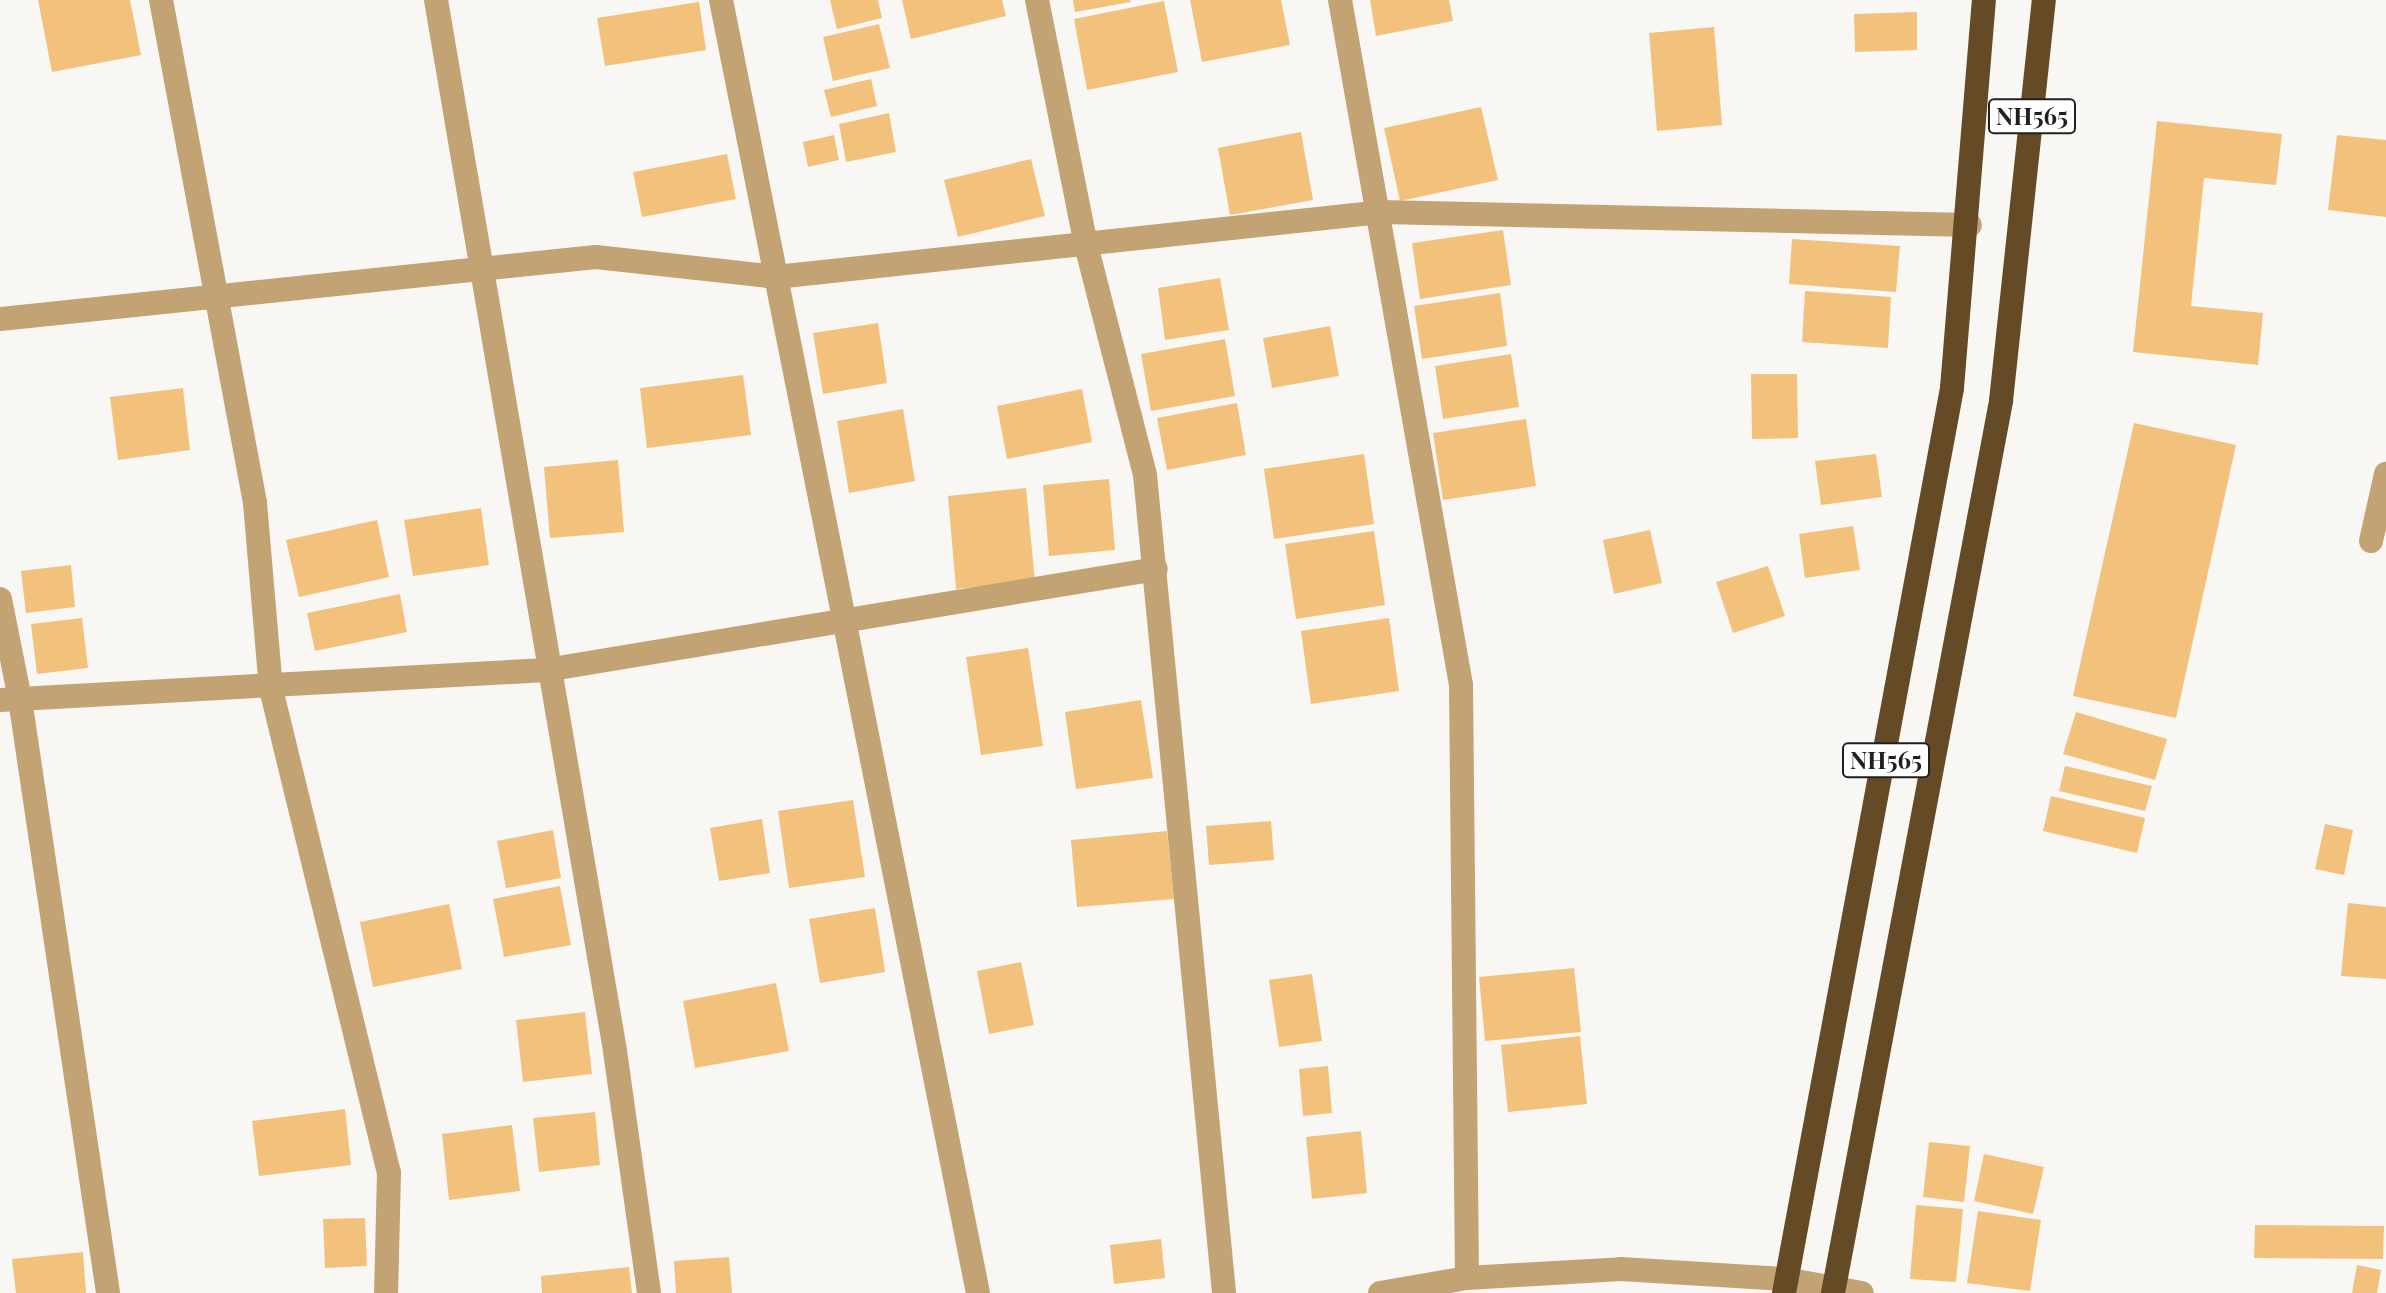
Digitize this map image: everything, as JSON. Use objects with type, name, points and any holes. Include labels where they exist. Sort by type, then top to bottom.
[{"type":"highway","name":"NH565","points":[[1784,1286],[1912,628],[1952,388],[1970,225],[1984,0]]},
{"type":"highway","name":"NH565","points":[[1833,1290],[2001,401],[2044,0]]},
{"type":"street","points":[[161,0],[255,503],[271,689],[389,1173],[386,1293]]},
{"type":"street","points":[[436,0],[546,670],[615,1051],[649,1293]]},
{"type":"street","points":[[721,0],[978,1293]]},
{"type":"street","points":[[1037,0],[1086,245],[1145,475],[1224,1293]]},
{"type":"street","points":[[1340,0],[1381,212],[1461,685],[1467,1278]]},
{"type":"street","points":[[0,319],[481,266],[596,257],[776,277],[1381,212],[1970,225]]},
{"type":"street","points":[[2371,541],[2386,474]]},
{"type":"street","points":[[10,699],[271,689],[546,670],[844,618],[1156,569]]},
{"type":"street","points":[[0,599],[10,699],[108,1293]]},
{"type":"street","points":[[1380,1293],[1467,1278],[1621,1269],[1862,1293]]},
{"type":"building","points":[[38,0],[130,0],[141,55],[52,72]]},
{"type":"building","points":[[830,0],[878,0],[882,18],[837,29]]},
{"type":"building","points":[[902,0],[1002,0],[1006,16],[911,39]]},
{"type":"building","points":[[1073,0],[1130,0],[1131,2],[1075,12]]},
{"type":"building","points":[[1190,0],[1281,0],[1290,45],[1202,62]]},
{"type":"building","points":[[1370,0],[1449,0],[1453,21],[1376,36]]},
{"type":"building","points":[[1164,1],[1178,72],[1087,90],[1074,19]]},
{"type":"building","points":[[699,2],[706,50],[605,66],[597,18]]},
{"type":"building","points":[[1917,12],[1917,50],[1855,52],[1854,14]]},
{"type":"building","points":[[879,24],[890,68],[833,81],[823,37]]},
{"type":"building","points":[[1714,27],[1722,125],[1657,131],[1649,33]]},
{"type":"building","points":[[871,79],[877,106],[831,117],[824,90]]},
{"type":"building","points":[[1481,107],[1498,180],[1400,201],[1384,128]]},
{"type":"building","points":[[889,113],[896,152],[846,162],[839,124]]},
{"type":"building","points":[[2157,121],[2282,134],[2276,185],[2204,178],[2191,306],[2263,313],[2258,365],[2133,352]]},
{"type":"building","points":[[1301,132],[1313,200],[1230,215],[1218,148]]},
{"type":"building","points":[[834,135],[839,160],[808,167],[803,142]]},
{"type":"building","points":[[2337,135],[2386,140],[2386,217],[2328,210]]},
{"type":"building","points":[[727,154],[736,199],[642,217],[633,172]]},
{"type":"building","points":[[1031,159],[1045,216],[958,237],[944,180]]},
{"type":"building","points":[[1503,230],[1511,285],[1420,299],[1412,243]]},
{"type":"building","points":[[1792,239],[1900,246],[1896,292],[1789,284]]},
{"type":"building","points":[[1220,278],[1229,330],[1165,340],[1158,288]]},
{"type":"building","points":[[1805,291],[1891,297],[1888,348],[1802,342]]},
{"type":"building","points":[[1500,293],[1507,346],[1422,359],[1414,306]]},
{"type":"building","points":[[878,323],[887,383],[823,394],[813,333]]},
{"type":"building","points":[[1330,326],[1339,376],[1272,388],[1263,338]]},
{"type":"building","points":[[1225,339],[1235,396],[1151,411],[1141,354]]},
{"type":"building","points":[[1511,354],[1519,407],[1443,419],[1435,366]]},
{"type":"building","points":[[1751,374],[1797,374],[1798,438],[1752,439]]},
{"type":"building","points":[[743,375],[751,435],[647,448],[640,388]]},
{"type":"building","points":[[183,388],[190,450],[118,460],[110,397]]},
{"type":"building","points":[[1082,389],[1092,442],[1007,459],[997,406]]},
{"type":"building","points":[[1237,403],[1246,455],[1167,470],[1157,418]]},
{"type":"building","points":[[903,409],[915,481],[849,493],[837,421]]},
{"type":"building","points":[[1526,419],[1536,486],[1443,500],[1433,433]]},
{"type":"building","points":[[2134,423],[2236,445],[2176,718],[2073,696]]},
{"type":"building","points":[[1364,454],[1374,524],[1274,539],[1264,469]]},
{"type":"building","points":[[1876,454],[1882,497],[1821,505],[1815,461]]},
{"type":"building","points":[[618,460],[624,532],[550,538],[544,467]]},
{"type":"building","points":[[1109,479],[1115,550],[1049,556],[1043,485]]},
{"type":"building","points":[[1026,488],[1035,581],[956,589],[948,496]]},
{"type":"building","points":[[481,508],[489,565],[413,576],[404,520]]},
{"type":"building","points":[[377,520],[389,577],[299,597],[286,540]]},
{"type":"building","points":[[1853,526],[1860,570],[1805,578],[1799,534]]},
{"type":"building","points":[[1650,530],[1662,583],[1614,594],[1603,540]]},
{"type":"building","points":[[1374,531],[1385,605],[1296,619],[1285,544]]},
{"type":"building","points":[[71,565],[75,607],[26,613],[21,571]]},
{"type":"building","points":[[1768,566],[1785,616],[1733,633],[1716,582]]},
{"type":"building","points":[[400,594],[407,632],[315,651],[307,613]]},
{"type":"building","points":[[82,618],[88,668],[37,674],[31,624]]},
{"type":"building","points":[[1389,618],[1399,691],[1311,704],[1301,631]]},
{"type":"building","points":[[1028,648],[1043,746],[981,755],[966,657]]},
{"type":"building","points":[[1141,700],[1153,778],[1076,789],[1065,712]]},
{"type":"building","points":[[2076,712],[2167,739],[2155,780],[2063,754]]},
{"type":"building","points":[[2065,766],[2152,786],[2145,811],[2059,791]]},
{"type":"building","points":[[2051,796],[2145,818],[2137,853],[2043,831]]},
{"type":"building","points":[[853,800],[865,877],[789,888],[778,811]]},
{"type":"building","points":[[762,819],[770,873],[719,881],[710,828]]},
{"type":"building","points":[[1271,821],[1274,860],[1209,865],[1206,826]]},
{"type":"building","points":[[2325,824],[2353,830],[2344,875],[2315,869]]},
{"type":"building","points":[[553,830],[561,878],[506,888],[497,841]]},
{"type":"building","points":[[1167,831],[1174,899],[1077,907],[1071,840]]},
{"type":"building","points":[[560,886],[571,945],[504,957],[493,899]]},
{"type":"building","points":[[2348,903],[2386,907],[2386,979],[2341,976]]},
{"type":"building","points":[[449,904],[462,969],[373,987],[360,922]]},
{"type":"building","points":[[875,908],[885,972],[820,983],[809,919]]},
{"type":"building","points":[[1021,962],[1034,1025],[989,1034],[977,971]]},
{"type":"building","points":[[1574,968],[1581,1032],[1485,1041],[1479,977]]},
{"type":"building","points":[[1312,974],[1322,1041],[1279,1047],[1269,980]]},
{"type":"building","points":[[776,983],[789,1051],[695,1068],[683,1001]]},
{"type":"building","points":[[585,1012],[592,1074],[523,1082],[516,1020]]},
{"type":"building","points":[[1580,1036],[1587,1104],[1508,1112],[1501,1045]]},
{"type":"building","points":[[1328,1066],[1332,1113],[1303,1116],[1299,1069]]},
{"type":"building","points":[[345,1109],[351,1165],[259,1176],[252,1121]]},
{"type":"building","points":[[595,1112],[600,1165],[539,1172],[533,1118]]},
{"type":"building","points":[[512,1125],[520,1191],[449,1200],[442,1134]]},
{"type":"building","points":[[1361,1131],[1367,1193],[1312,1199],[1306,1137]]},
{"type":"building","points":[[1929,1142],[1970,1146],[1964,1202],[1923,1197]]},
{"type":"building","points":[[1984,1154],[2044,1167],[2033,1214],[1974,1201]]},
{"type":"building","points":[[1916,1205],[1963,1209],[1956,1282],[1910,1279]]},
{"type":"building","points":[[1978,1211],[2041,1220],[2030,1291],[1967,1283]]},
{"type":"building","points":[[365,1218],[367,1266],[325,1268],[323,1219]]},
{"type":"building","points":[[2255,1225],[2384,1226],[2383,1259],[2254,1258]]},
{"type":"building","points":[[1161,1239],[1165,1278],[1114,1284],[1110,1245]]},
{"type":"building","points":[[83,1252],[86,1293],[16,1293],[12,1259]]},
{"type":"building","points":[[729,1257],[732,1293],[676,1293],[674,1261]]},
{"type":"building","points":[[2357,1265],[2381,1270],[2377,1293],[2352,1293]]},
{"type":"building","points":[[629,1267],[632,1293],[542,1293],[541,1276]]}]
